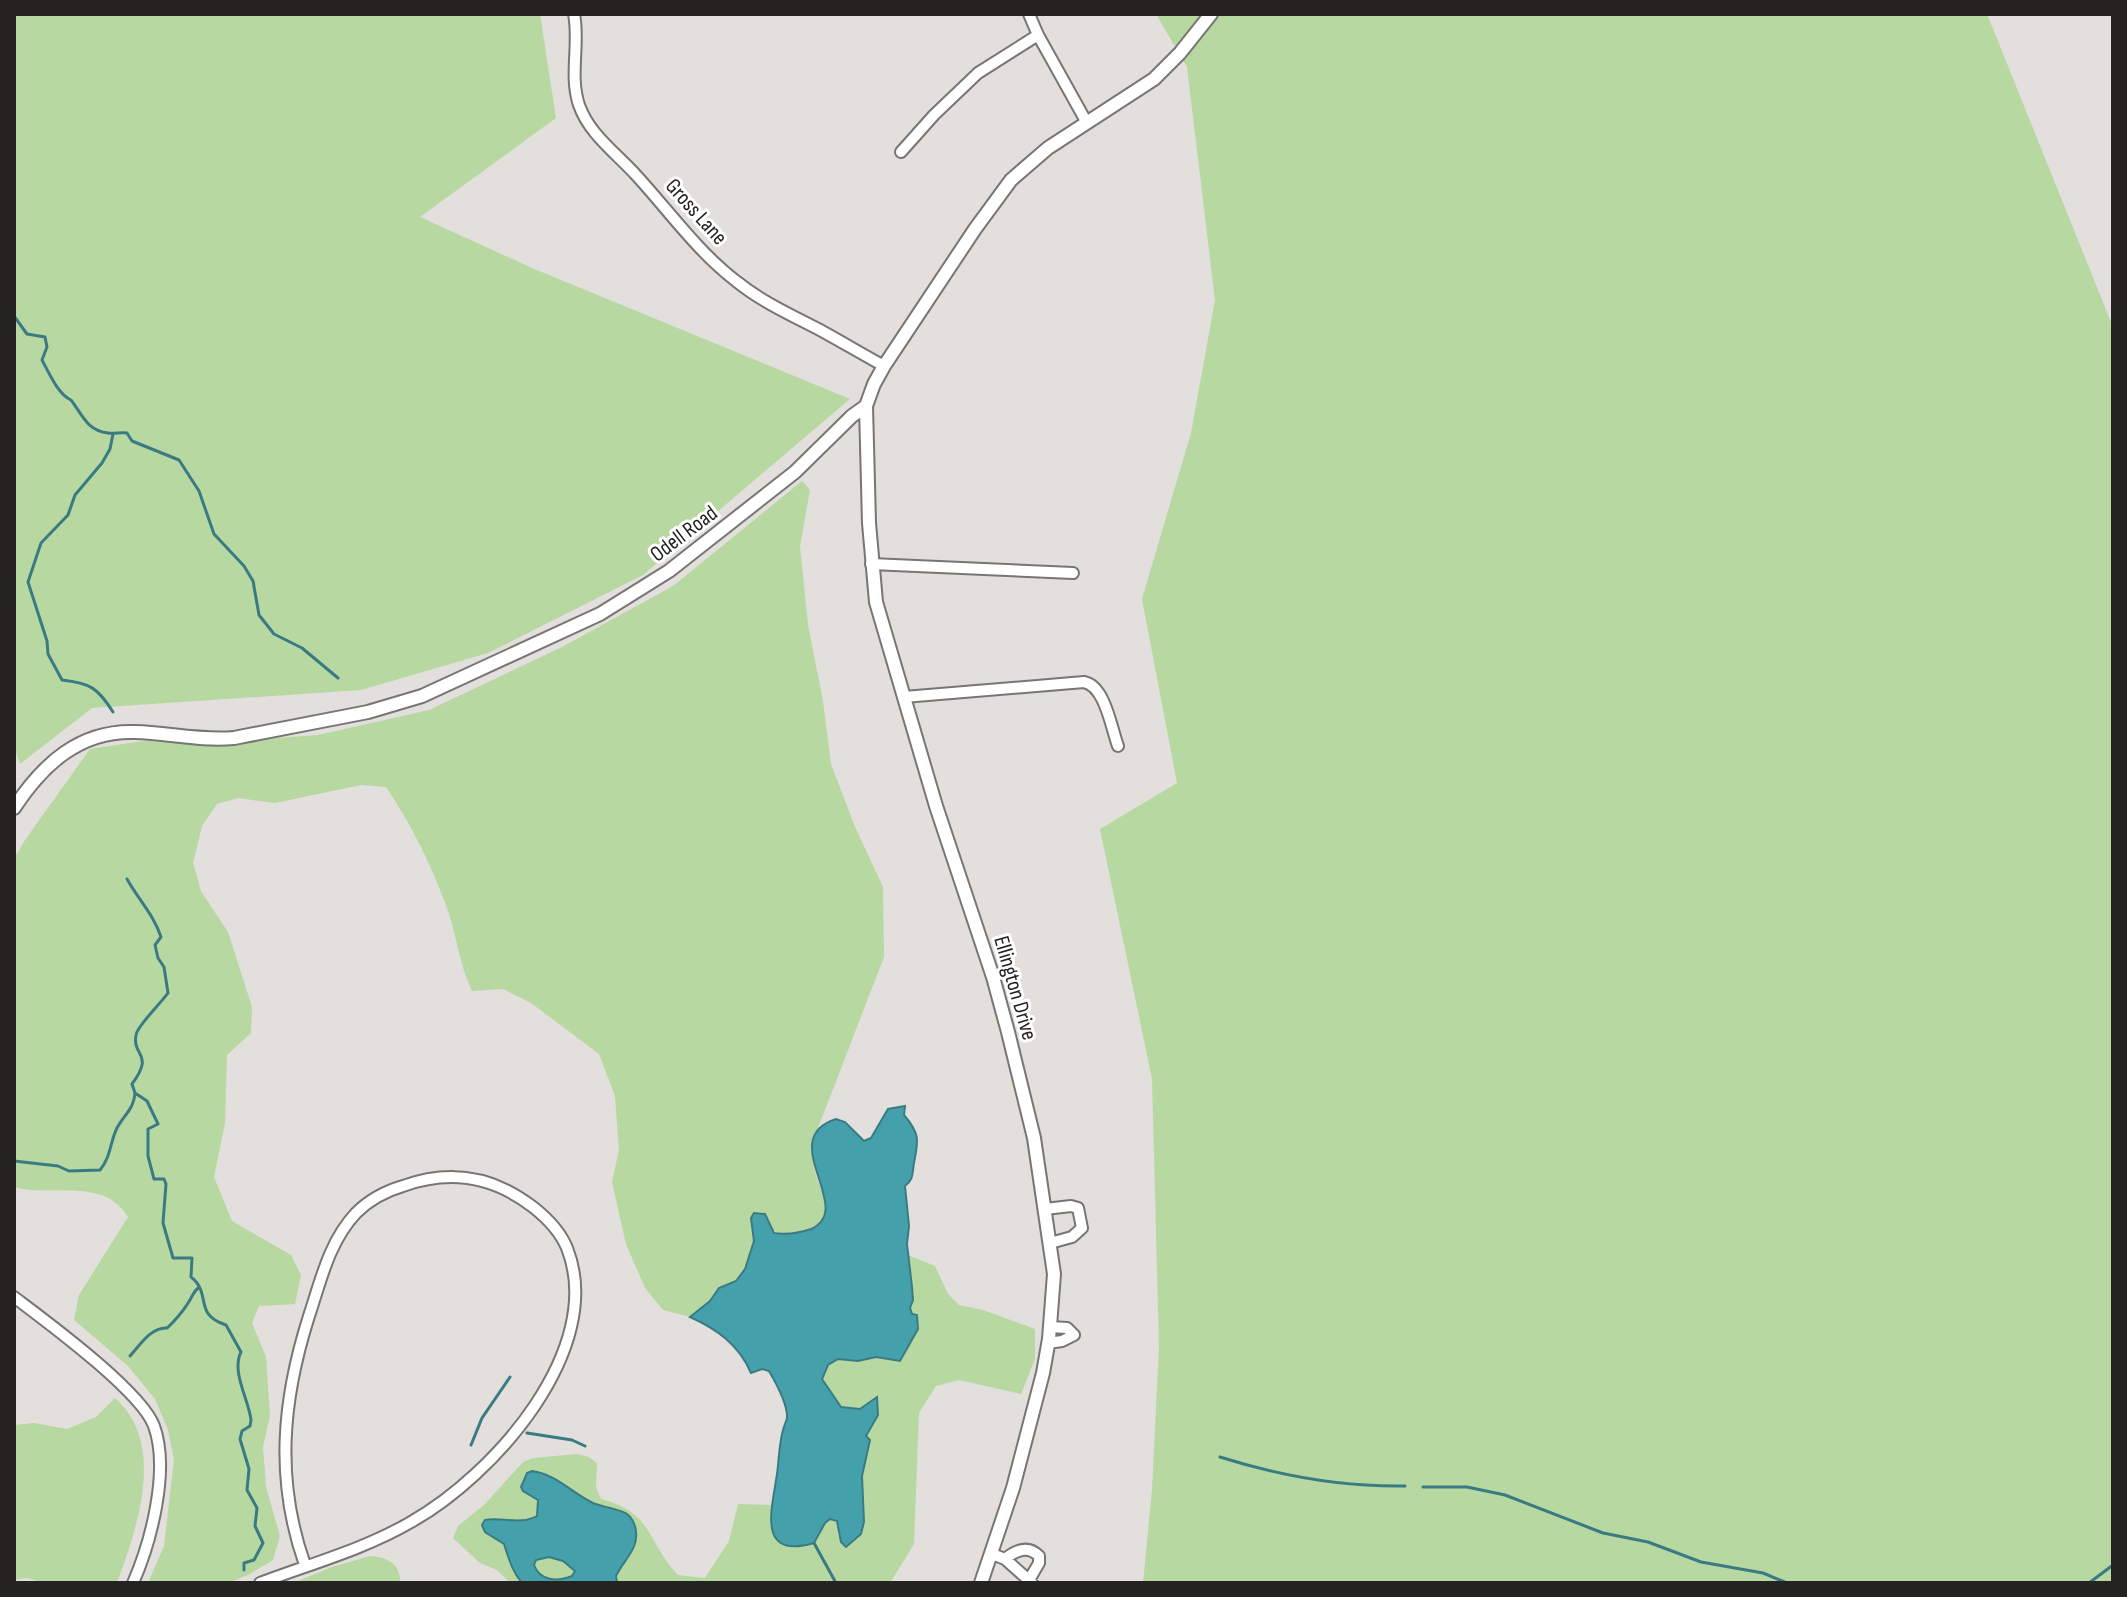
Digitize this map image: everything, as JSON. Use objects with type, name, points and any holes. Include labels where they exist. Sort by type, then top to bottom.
[{"type":"street","name":"Gross Lane","points":[[574,14],[577,100],[598,137],[703,252],[734,280],[778,310],[884,366]]},
{"type":"street","points":[[1029,14],[1087,123]]},
{"type":"street","name":"Odell Road","points":[[14,808],[51,763],[65,751],[90,738],[136,732],[208,740],[234,738],[357,715],[422,696],[560,634],[600,614],[669,571],[795,472],[866,406],[884,366],[1011,180],[1048,148],[1154,79],[1180,53],[1211,14]]},
{"type":"street","points":[[901,152],[978,73],[1038,35]]},
{"type":"street","name":"Ellington Drive","points":[[866,406],[871,564],[876,602],[936,806],[997,991],[1034,1138],[1054,1274],[1048,1343],[1024,1447],[981,1583]]},
{"type":"street","points":[[871,564],[1073,573]]},
{"type":"street","points":[[904,697],[1091,683],[1098,691],[1118,746]]},
{"type":"street","points":[[260,1583],[379,1538],[435,1507],[493,1457],[539,1400],[568,1336],[574,1312],[576,1279],[568,1250],[556,1229],[544,1216],[506,1188],[480,1179],[444,1175],[400,1186],[375,1198],[359,1211],[332,1249],[304,1335],[289,1396],[285,1433],[286,1482],[294,1529],[305,1565]]},
{"type":"street","points":[[1045,1209],[1078,1208],[1082,1228],[1076,1235],[1050,1243]]},
{"type":"street","points":[[14,1297],[107,1372],[140,1404],[154,1427],[159,1453],[157,1492],[146,1548],[133,1583]]},
{"type":"street","points":[[1048,1343],[1074,1335],[1067,1328],[1050,1327]]},
{"type":"street","points":[[992,1554],[1005,1559],[1031,1582],[1039,1563],[1035,1552],[1021,1550],[1005,1559]]},
{"type":"green space","points":[[14,14],[540,14],[556,118],[420,217],[532,268],[850,399],[643,575],[488,653],[361,690],[92,708],[20,764],[14,747]]},
{"type":"green space","points":[[1156,14],[1987,14],[2113,327],[2113,1583],[1143,1583],[1152,1490],[1159,1346],[1152,1079],[1100,829],[1177,783],[1142,599],[1191,433],[1215,300],[1187,67]]},
{"type":"green space","points":[[802,481],[810,490],[800,546],[808,625],[831,764],[855,827],[883,887],[884,957],[813,1141],[814,1167],[826,1203],[823,1219],[804,1230],[782,1233],[751,1218],[754,1241],[745,1269],[736,1281],[719,1288],[710,1301],[690,1317],[663,1310],[645,1288],[626,1244],[612,1182],[619,1150],[615,1096],[599,1054],[531,1003],[503,989],[472,991],[435,877],[386,787],[361,785],[275,803],[238,798],[217,804],[202,826],[193,863],[201,891],[228,932],[252,1007],[251,1033],[227,1055],[225,1123],[214,1177],[232,1221],[291,1255],[301,1275],[295,1304],[259,1306],[252,1323],[266,1357],[270,1416],[263,1447],[266,1487],[280,1536],[273,1560],[228,1583],[148,1583],[164,1546],[174,1460],[168,1430],[155,1399],[128,1366],[74,1320],[79,1295],[128,1217],[117,1204],[91,1192],[14,1187],[14,859],[25,840],[90,749],[143,741],[203,743],[318,735],[429,710],[562,647],[673,586]]},
{"type":"green space","points":[[908,1255],[935,1266],[948,1294],[959,1305],[983,1310],[1035,1329],[1035,1359],[1021,1394],[959,1380],[936,1386],[919,1413],[914,1544],[890,1583],[510,1583],[497,1570],[480,1563],[453,1538],[458,1526],[484,1505],[523,1462],[533,1458],[577,1454],[597,1463],[596,1488],[601,1499],[631,1512],[640,1520],[678,1575],[705,1578],[729,1541],[738,1504],[772,1505],[771,1528],[782,1545],[793,1547],[807,1544],[830,1519],[837,1521],[839,1536],[861,1534],[864,1522],[862,1476],[870,1440],[866,1436],[876,1398],[860,1409],[841,1407],[822,1379],[828,1365],[838,1359],[858,1361],[876,1357],[900,1361],[918,1329],[909,1308],[912,1287]]},
{"type":"green space","points":[[115,1398],[131,1417],[140,1439],[144,1462],[139,1512],[117,1583],[14,1580],[14,1425],[34,1423],[67,1429],[96,1417]]},
{"type":"green space","points":[[370,1556],[382,1558],[396,1566],[400,1583],[293,1583],[332,1567]]},
{"type":"water","points":[[905,1106],[904,1115],[917,1138],[912,1176],[905,1186],[913,1300],[910,1308],[912,1314],[917,1315],[918,1329],[900,1361],[876,1357],[858,1361],[838,1359],[828,1365],[822,1379],[841,1407],[860,1409],[877,1397],[878,1415],[866,1436],[870,1440],[862,1476],[864,1522],[861,1534],[846,1547],[841,1542],[837,1521],[830,1519],[814,1543],[796,1546],[783,1544],[775,1538],[771,1516],[787,1418],[786,1406],[769,1371],[762,1369],[751,1373],[726,1339],[690,1317],[710,1301],[719,1288],[736,1281],[745,1269],[754,1241],[751,1218],[754,1213],[765,1214],[774,1233],[779,1234],[811,1229],[823,1219],[826,1206],[812,1142],[819,1129],[836,1119],[845,1122],[864,1141],[871,1138],[888,1109]]},
{"type":"water","points":[[532,1471],[549,1476],[585,1499],[625,1513],[630,1518],[635,1526],[636,1541],[616,1576],[617,1583],[522,1583],[504,1544],[485,1532],[482,1525],[485,1520],[491,1519],[525,1520],[537,1516],[538,1500],[521,1487],[527,1473]],"holes":[[[549,1557],[563,1561],[575,1571],[572,1576],[561,1579],[545,1577],[534,1565],[536,1560]]]},
{"type":"waterway","points":[[14,316],[27,334],[45,337],[47,347],[42,360],[58,388],[90,425],[101,432],[127,433],[132,441],[179,460],[199,491],[214,534],[244,566],[253,581],[259,615],[274,634],[302,648],[338,678]]},
{"type":"waterway","points":[[113,434],[110,449],[75,495],[68,515],[41,543],[28,582],[47,641],[48,654],[62,680],[92,688],[113,712]]},
{"type":"waterway","points":[[127,879],[161,937],[155,945],[164,967],[168,993],[137,1031],[136,1042],[142,1066],[132,1084],[135,1093],[147,1101],[158,1124],[148,1129],[148,1156],[154,1179],[164,1179],[166,1184],[163,1223],[173,1258],[192,1258],[191,1277],[201,1290],[206,1310],[216,1321],[226,1325],[241,1352],[239,1377],[251,1420],[240,1439],[249,1469],[247,1490],[257,1508],[255,1526],[263,1543],[254,1560],[244,1563],[244,1570]]},
{"type":"waterway","points":[[14,1161],[58,1166],[69,1171],[100,1170],[135,1093]]},
{"type":"waterway","points":[[130,1356],[156,1330],[167,1328],[199,1287]]},
{"type":"waterway","points":[[471,1445],[482,1418],[510,1377]]},
{"type":"waterway","points":[[527,1433],[572,1440],[585,1446]]},
{"type":"waterway","points":[[1220,1457],[1311,1479],[1358,1485],[1405,1486]]},
{"type":"waterway","points":[[1423,1487],[1467,1487],[1505,1495],[1603,1533],[1648,1542],[1701,1562],[1763,1573],[1787,1583]]},
{"type":"waterway","points":[[814,1543],[836,1583]]},
{"type":"waterway","points":[[2089,1583],[2113,1565]]}]
